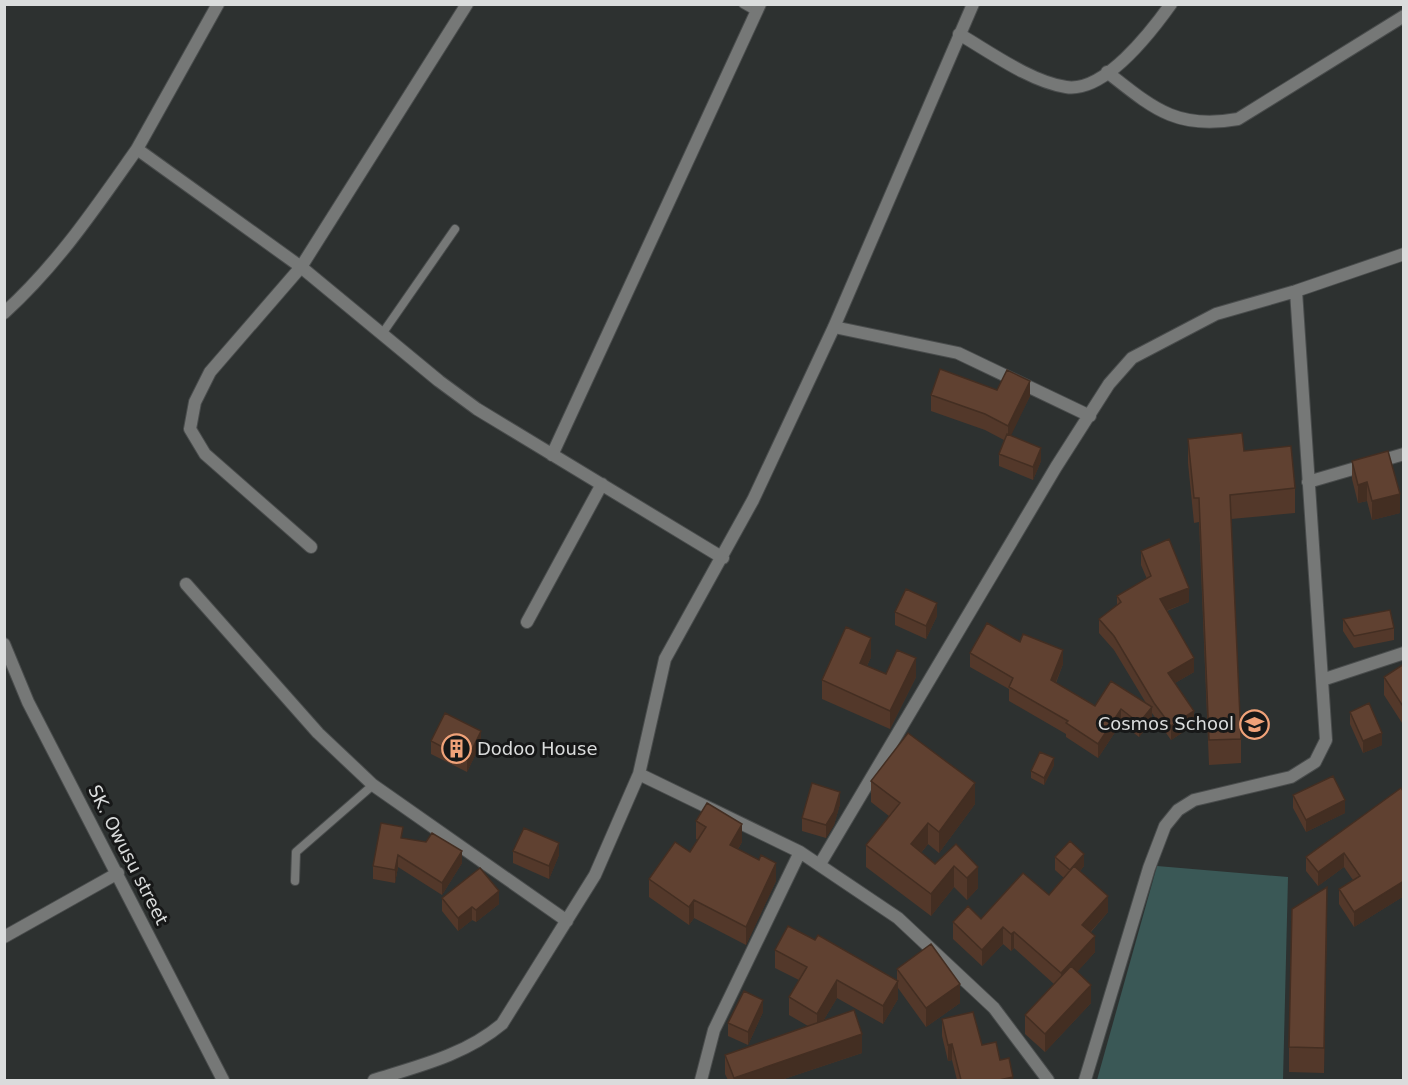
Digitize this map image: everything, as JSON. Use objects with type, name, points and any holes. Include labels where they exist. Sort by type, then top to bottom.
[{"type":"street","points":[[4,313],[46,273],[70,244],[137,148],[218,4]]},
{"type":"street","points":[[311,547],[205,454],[190,429],[195,402],[210,372],[301,267],[467,4]]},
{"type":"street","points":[[374,1080],[455,1054],[489,1035],[502,1024],[595,875],[639,774],[665,658],[723,558],[753,500],[834,327],[973,4]]},
{"type":"street","points":[[959,34],[1045,82],[1068,88],[1082,87],[1127,58],[1149,35],[1171,4]]},
{"type":"street","points":[[552,455],[759,8]]},
{"type":"street","points":[[1107,72],[1152,108],[1188,122],[1213,124],[1238,119],[1404,16]]},
{"type":"street","points":[[137,148],[301,267],[477,409],[723,558]]},
{"type":"street","points":[[820,864],[1056,467],[1109,384],[1132,358],[1216,314],[1296,291],[1404,254]]},
{"type":"street","points":[[1084,1080],[1149,868],[1165,826],[1178,810],[1194,800],[1291,777],[1315,762],[1326,740],[1296,291]]},
{"type":"street","points":[[834,327],[958,353],[1090,416]]},
{"type":"street","points":[[1308,482],[1404,454]]},
{"type":"street","points":[[527,622],[602,484]]},
{"type":"street","points":[[186,584],[318,733],[374,785],[567,921]]},
{"type":"street","name":"SK. Owusu street","points":[[4,644],[28,702],[223,1080]]},
{"type":"street","points":[[1322,680],[1404,653]]},
{"type":"street","points":[[639,774],[800,852],[898,918],[994,1008],[1048,1080]]},
{"type":"street","points":[[701,1080],[714,1030],[800,852]]},
{"type":"street","points":[[4,937],[118,873]]},
{"type":"lane","points":[[743,4],[759,8]]},
{"type":"lane","points":[[382,334],[455,229]]},
{"type":"lane","points":[[295,881],[296,852],[374,785]]},
{"type":"shaded area","points":[[1157,866],[1288,877],[1283,1080],[1097,1080]]},
{"type":"building","points":[[940,369],[997,390],[1007,370],[1030,381],[1008,426],[985,414],[931,395]]},
{"type":"building","points":[[1242,433],[1244,451],[1291,446],[1295,488],[1230,495],[1241,739],[1209,740],[1199,498],[1194,498],[1188,439]]},
{"type":"building","points":[[1007,434],[1041,448],[1033,467],[999,454]]},
{"type":"building","points":[[1388,451],[1400,494],[1372,501],[1367,482],[1358,485],[1352,461]]},
{"type":"building","points":[[1169,539],[1189,588],[1160,599],[1194,658],[1168,673],[1194,711],[1171,726],[1154,703],[1114,636],[1099,619],[1121,602],[1117,596],[1151,576],[1141,551]]},
{"type":"building","points":[[906,589],[937,603],[926,626],[895,612]]},
{"type":"building","points":[[1390,610],[1394,628],[1354,636],[1343,619]]},
{"type":"building","points":[[987,623],[1020,642],[1023,634],[1063,650],[1051,680],[1095,706],[1111,681],[1152,707],[1139,723],[1121,709],[1098,744],[1066,723],[1068,721],[1009,687],[1013,678],[970,653]]},
{"type":"building","points":[[846,627],[871,638],[860,663],[886,674],[897,650],[916,658],[890,711],[822,680]]},
{"type":"building","points":[[1404,664],[1404,708],[1384,677]]},
{"type":"building","points":[[1369,703],[1382,733],[1363,741],[1350,712]]},
{"type":"building","points":[[445,713],[481,731],[467,760],[431,741]]},
{"type":"building","points":[[908,733],[975,783],[939,832],[928,823],[911,844],[935,864],[956,844],[978,867],[967,878],[954,866],[931,894],[866,845],[900,803],[871,781]]},
{"type":"building","points":[[1040,752],[1054,758],[1044,778],[1031,771]]},
{"type":"building","points":[[1333,776],[1345,800],[1306,820],[1293,795]]},
{"type":"building","points":[[812,783],[840,792],[834,812],[826,825],[802,818]]},
{"type":"building","points":[[1401,788],[1404,792],[1404,881],[1354,912],[1339,889],[1360,876],[1344,853],[1318,872],[1306,857]]},
{"type":"building","points":[[707,803],[742,824],[730,845],[759,860],[761,855],[776,863],[746,927],[694,900],[689,907],[649,879],[675,842],[690,852],[706,827],[696,821]]},
{"type":"building","points":[[381,823],[403,827],[401,838],[426,842],[432,833],[462,851],[442,883],[398,855],[395,870],[373,866]]},
{"type":"building","points":[[524,828],[559,843],[549,866],[513,851]]},
{"type":"building","points":[[1070,841],[1084,854],[1070,870],[1055,857]]},
{"type":"building","points":[[1074,866],[1108,896],[1082,925],[1095,936],[1061,973],[1014,932],[1011,934],[1003,927],[982,950],[953,922],[968,906],[981,919],[1023,873],[1049,895]]},
{"type":"building","points":[[480,868],[499,891],[476,910],[472,907],[458,918],[442,898]]},
{"type":"building","points":[[1327,887],[1324,1048],[1289,1047],[1292,909]]},
{"type":"building","points":[[788,926],[815,940],[818,935],[898,981],[883,1006],[837,980],[817,1014],[789,997],[807,967],[775,950]]},
{"type":"building","points":[[931,944],[960,984],[926,1008],[897,969]]},
{"type":"building","points":[[1071,966],[1091,985],[1045,1034],[1025,1015]]},
{"type":"building","points":[[744,991],[763,1000],[748,1032],[728,1023]]},
{"type":"building","points":[[854,1010],[862,1034],[734,1078],[725,1055]]},
{"type":"building","points":[[973,1012],[982,1045],[996,1042],[1000,1060],[1009,1058],[1013,1077],[999,1080],[961,1080],[952,1044],[948,1045],[942,1019]]},
{"type":"place","name":"Cosmos School","points":[[1255,724]]},
{"type":"place","name":"Dodoo House","points":[[456,749]]}]
